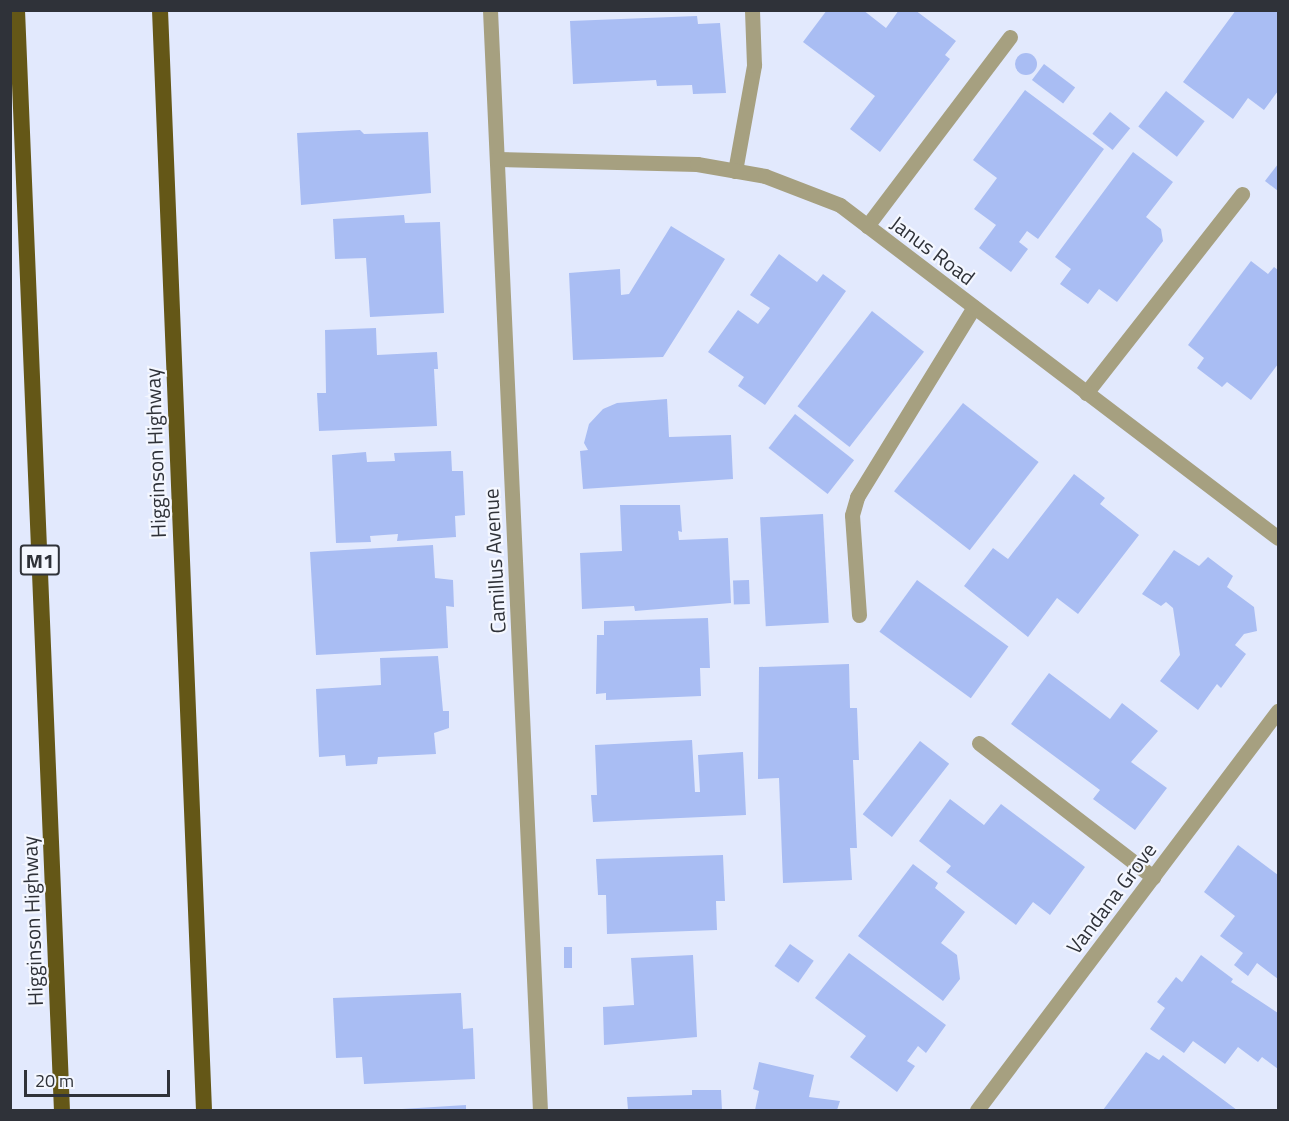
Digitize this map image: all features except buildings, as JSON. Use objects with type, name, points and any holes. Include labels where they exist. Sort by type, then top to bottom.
[{"type":"highway","name":"Higginson Highway","points":[[17,10],[62,1110]]},
{"type":"highway","name":"Higginson Highway","points":[[160,10],[204,1110]]},
{"type":"street","name":"Camillus Avenue","points":[[490,10],[540,1110]]},
{"type":"street","points":[[735,171],[754,65],[752,10]]},
{"type":"street","points":[[867,226],[1010,37]]},
{"type":"street","name":"Janus Road","points":[[497,159],[697,164],[765,176],[840,205],[1278,538]]},
{"type":"street","points":[[1086,393],[1242,194]]},
{"type":"street","points":[[859,615],[852,515],[857,497],[974,307]]},
{"type":"street","name":"Vandana Grove","points":[[977,1110],[1278,711]]},
{"type":"street","points":[[979,743],[1153,877]]}]
